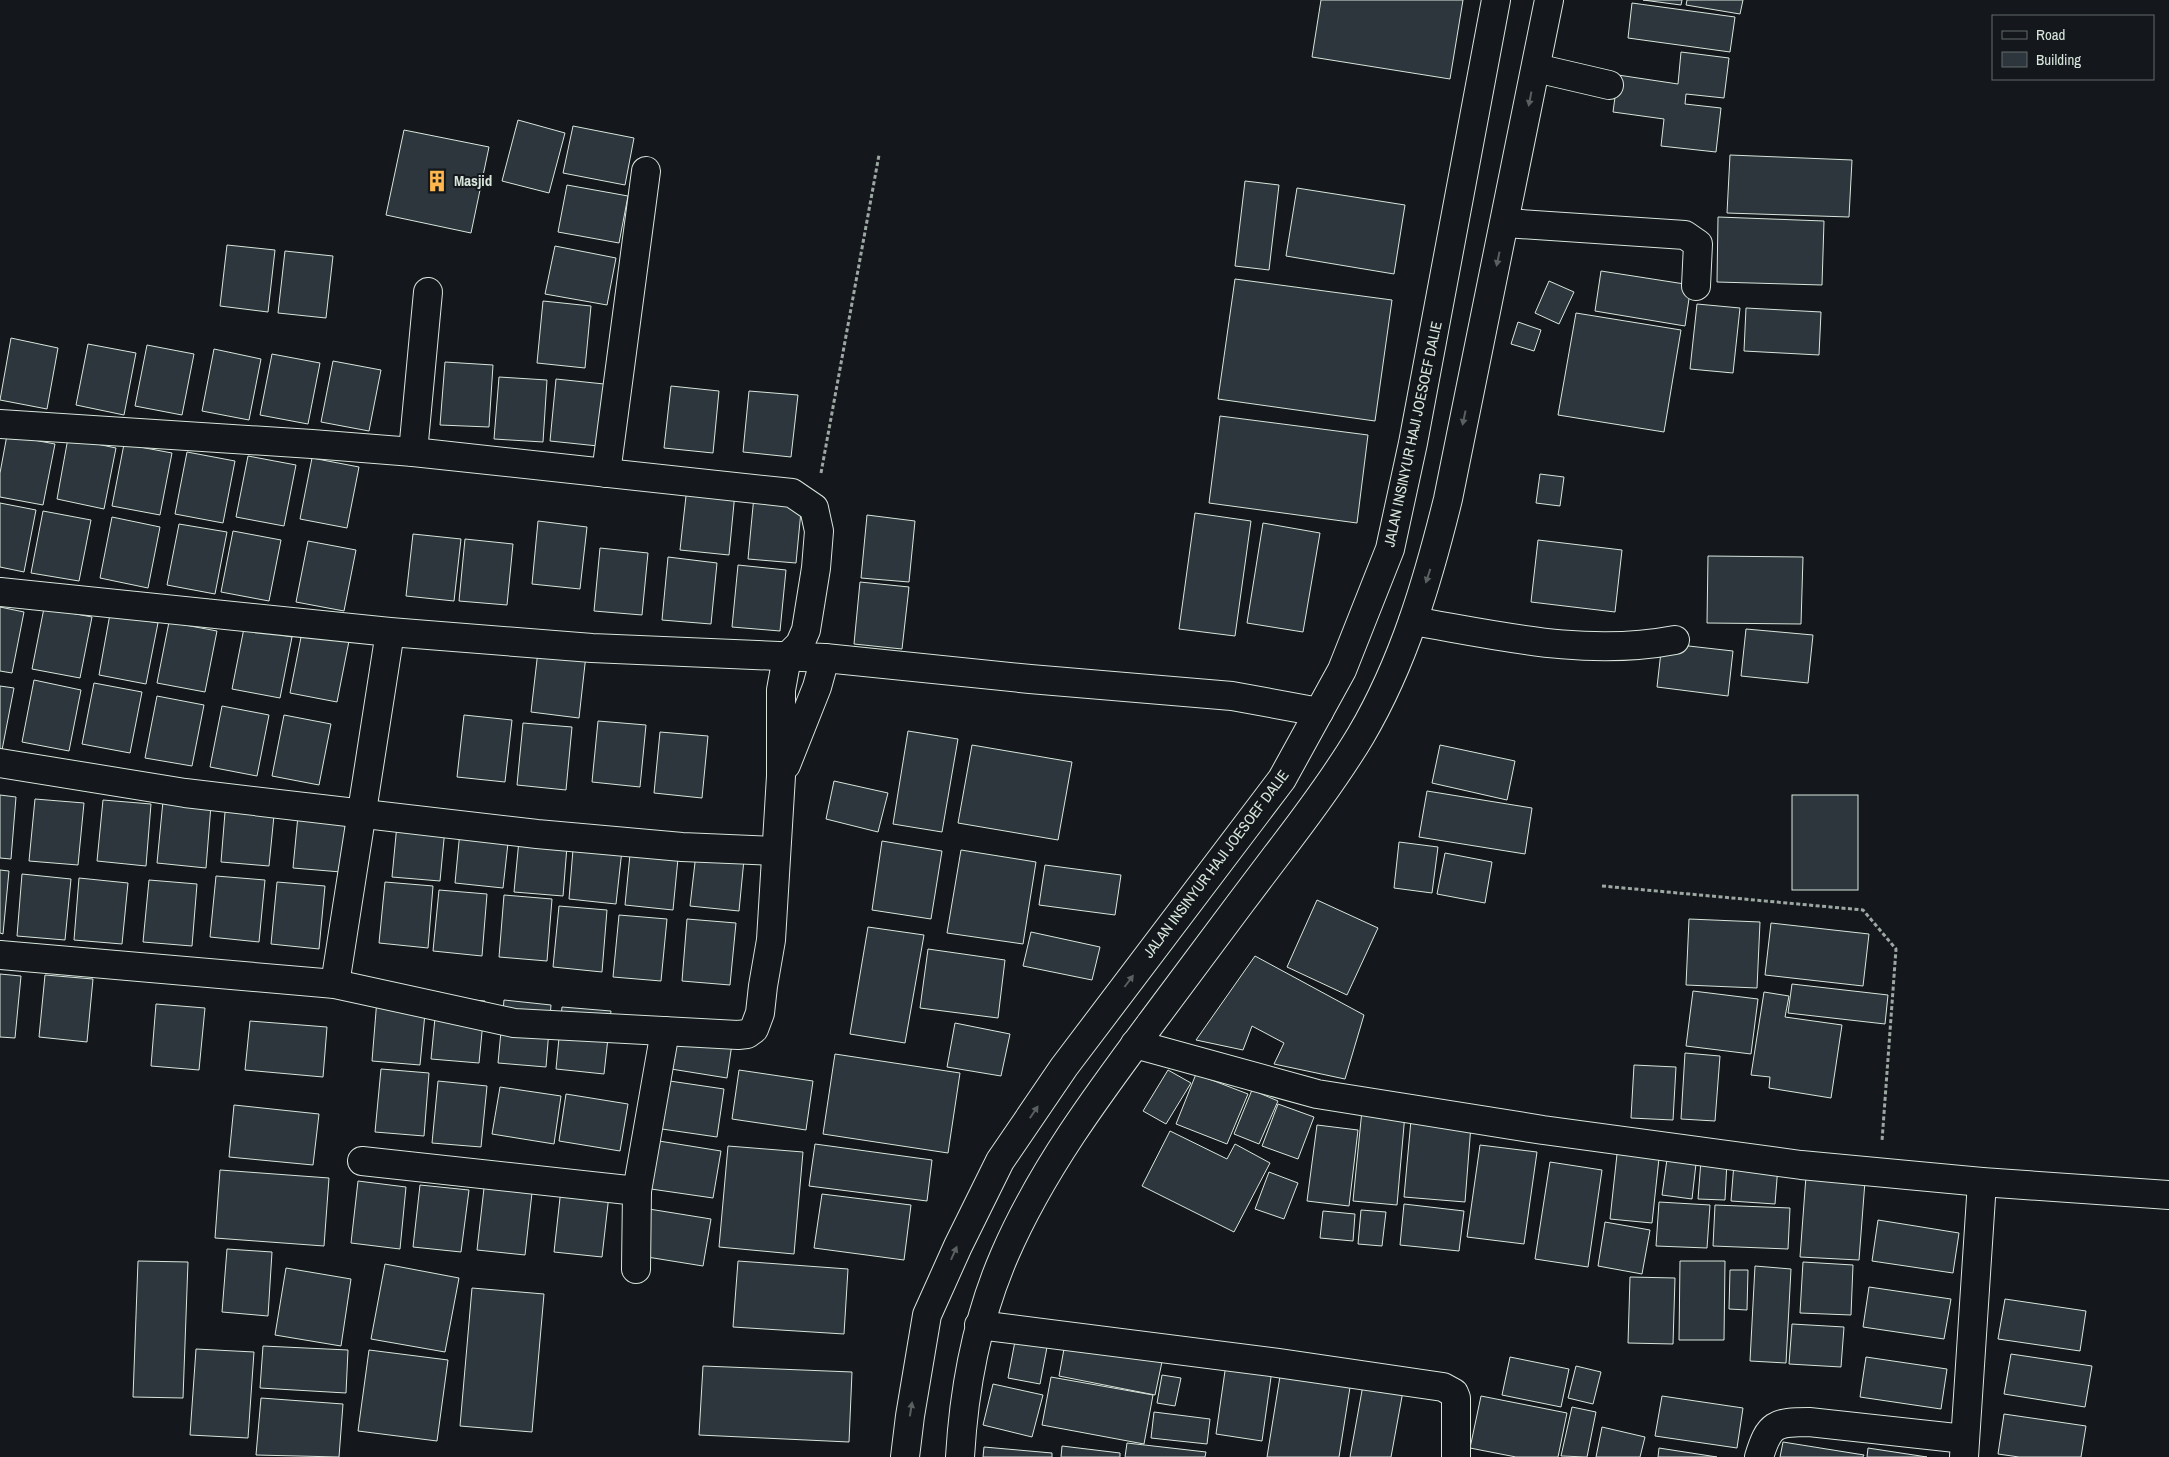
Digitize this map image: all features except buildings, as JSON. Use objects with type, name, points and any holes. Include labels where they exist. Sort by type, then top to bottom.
[{"type":"street","name":"JALAN INSINYUR HAJI JOESOEF DALIE","points":[[905,1457],[927,1315],[958,1246],[1000,1161],[1064,1067],[1282,779],[1342,670],[1390,549],[1413,443],[1496,0]]},
{"type":"street","points":[[960,1457],[975,1341],[1004,1255],[1036,1194],[1094,1100],[1317,802],[1361,735],[1387,686],[1413,621],[1432,563],[1448,499],[1550,0]]},
{"type":"street","points":[[1536,68],[1609,85]]},
{"type":"street","points":[[606,473],[646,171]]},
{"type":"street","points":[[1505,223],[1685,235],[1698,244],[1696,286]]},
{"type":"street","points":[[413,452],[428,292]]},
{"type":"street","points":[[0,424],[413,452],[792,492],[814,508],[819,531],[816,568],[806,630],[800,644],[787,657],[781,690],[781,776],[771,940],[762,986],[760,1013],[754,1029],[747,1034],[514,1023],[335,984],[0,955]]},
{"type":"street","points":[[0,592],[390,632],[436,634],[592,648],[825,658],[1030,679],[1232,696],[1319,712]]},
{"type":"street","points":[[1413,621],[1568,646],[1609,648],[1643,646],[1675,640]]},
{"type":"street","points":[[335,984],[390,632]]},
{"type":"street","points":[[781,776],[818,687],[825,658]]},
{"type":"street","points":[[0,764],[185,794],[547,835],[682,847],[776,851]]},
{"type":"street","points":[[636,1269],[637,1191],[666,1031]]},
{"type":"street","points":[[1135,1044],[1317,1094],[1552,1131],[1801,1165],[1982,1182],[2169,1195]]},
{"type":"street","points":[[362,1161],[637,1191]]},
{"type":"street","points":[[1759,1457],[1766,1435],[1775,1426],[1788,1422],[1809,1422],[1964,1448],[1982,1182]]},
{"type":"street","points":[[980,1325],[1278,1363],[1443,1387],[1454,1393],[1456,1398],[1456,1457]]},
{"type":"path","points":[[814,508],[879,155]]},
{"type":"path","points":[[1602,886],[1863,910],[1896,949],[1880,1171]]},
{"type":"place","name":"Masjid","points":[[437,181]]}]
